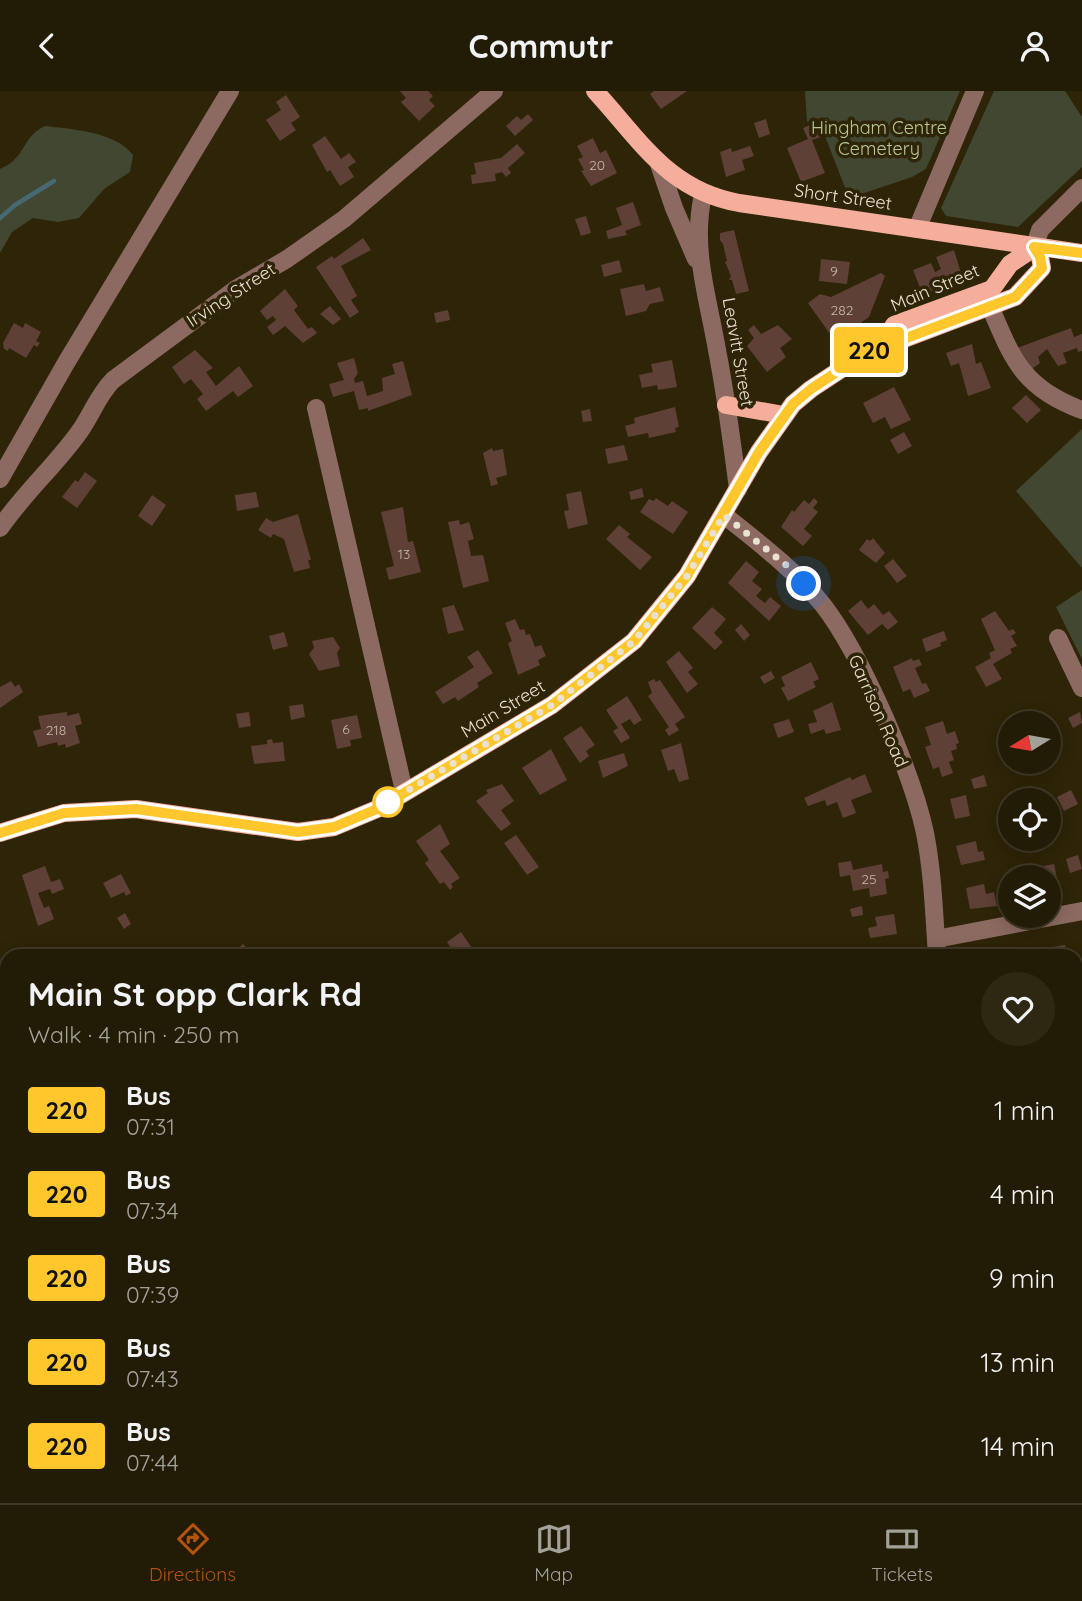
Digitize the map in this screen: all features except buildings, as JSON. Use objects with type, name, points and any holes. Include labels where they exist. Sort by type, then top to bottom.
[{"type":"main road","name":"Leavitt Street","points":[[595,91],[658,161]]},
{"type":"main road","name":"Short Street","points":[[658,161],[674,177],[703,195],[1034,247]]},
{"type":"main road","points":[[1034,247],[1082,253]]},
{"type":"main road","name":"Main Street","points":[[0,833],[64,813],[136,809],[307,831],[334,827],[360,817],[552,705],[634,641],[681,585],[784,415],[811,389],[884,341],[894,325],[925,323],[988,299],[1015,297],[1042,268],[1034,247],[1010,264],[988,299]]},
{"type":"main road","points":[[726,405],[784,415]]},
{"type":"street","points":[[0,478],[230,91]]},
{"type":"street","name":"Irving Street","points":[[0,528],[22,497],[80,431],[101,393],[113,380],[236,289],[344,219],[494,91]]},
{"type":"street","points":[[917,229],[975,91]]},
{"type":"street","name":"Leavitt Street","points":[[658,161],[682,230],[699,265]]},
{"type":"street","points":[[1034,247],[1040,230],[1082,188]]},
{"type":"street","name":"Leavitt Street","points":[[703,195],[699,214],[699,265],[726,405],[738,489]]},
{"type":"street","points":[[988,299],[1023,373],[1045,392],[1082,410]]},
{"type":"street","points":[[316,408],[404,791]]},
{"type":"street","name":"Garrison Road","points":[[724,515],[786,565],[821,603],[858,666],[884,718],[921,817],[934,891],[936,947]]},
{"type":"street","points":[[1058,638],[1082,688]]},
{"type":"street","points":[[936,947],[1082,911]]},
{"type":"green space","name":"Hingham Centre Cemetery","points":[[805,91],[960,91],[926,169],[912,177],[849,198],[818,118],[807,122]]},
{"type":"green space","points":[[994,91],[1065,91],[1082,117],[1082,167],[1018,227],[946,216],[941,208]]},
{"type":"green space","points":[[45,126],[93,133],[116,141],[133,155],[130,172],[104,189],[79,218],[58,222],[33,218],[12,232],[0,253],[0,169],[15,159],[31,136]]},
{"type":"green space","points":[[1082,429],[1082,568],[1016,491]]},
{"type":"green space","points":[[1082,590],[1082,659],[1056,607]]},
{"type":"waterway","points":[[0,218],[15,205],[54,181]]},
{"type":"bus line","name":"220","points":[[0,833],[64,813],[136,809],[298,832],[334,827],[377,809],[552,705],[634,641],[687,576],[759,452],[784,415],[811,389],[884,341],[901,340],[1015,297],[1028,287],[1042,268],[1034,247],[1082,253]]},
{"type":"route","points":[[388,802],[552,705],[634,641],[687,576],[724,515],[786,565],[804,584]]}]
